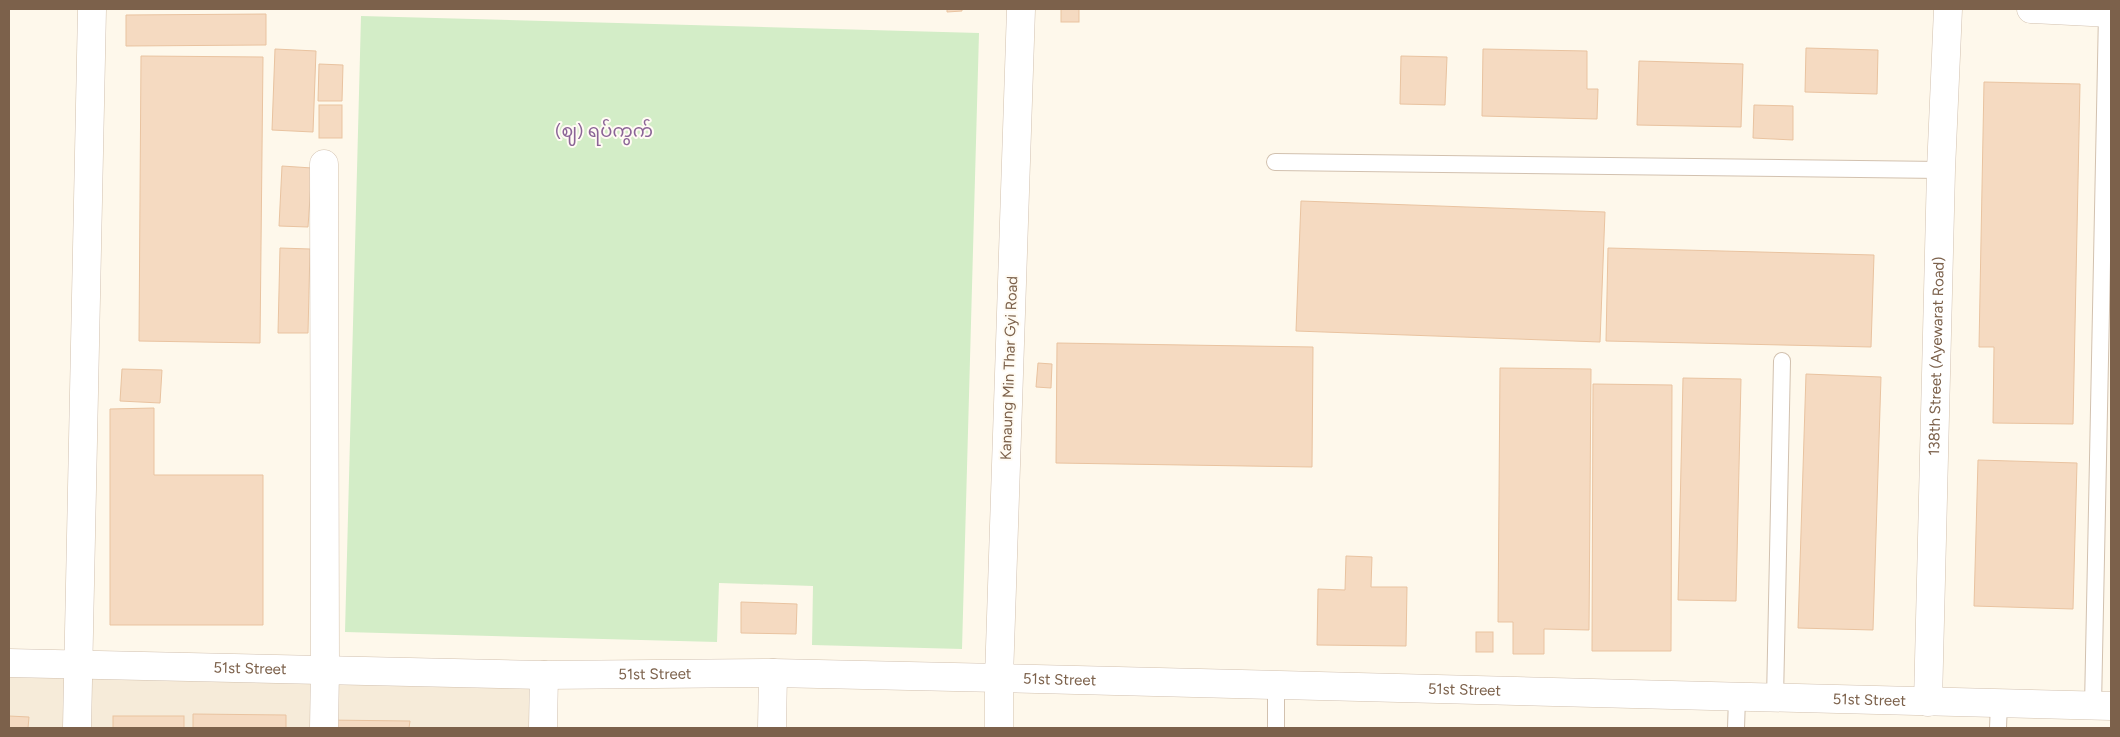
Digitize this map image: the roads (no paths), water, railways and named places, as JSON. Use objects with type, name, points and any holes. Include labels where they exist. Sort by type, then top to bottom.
[{"type":"street","points":[[77,728],[92,9]]},
{"type":"street","name":"Kanaung Min Thar Gyi Road","points":[[999,728],[999,678],[1021,9]]},
{"type":"street","name":"138th Street (Ayewarat Road)","points":[[1928,702],[1941,170],[1948,9]]},
{"type":"street","points":[[2031,9],[2109,13]]},
{"type":"street","points":[[324,164],[324,728]]},
{"type":"street","name":"51st Street","points":[[9,663],[544,675],[773,673],[1775,698],[1928,702],[1999,715],[2102,706]]},
{"type":"street","points":[[772,728],[773,673]]},
{"type":"street","points":[[543,728],[544,675]]},
{"type":"lane","points":[[2102,706],[2109,13]]},
{"type":"lane","points":[[1275,162],[1941,170]]},
{"type":"lane","points":[[1775,698],[1782,362]]},
{"type":"lane","points":[[1276,685],[1276,728]]},
{"type":"lane","points":[[1736,728],[1737,698]]},
{"type":"district","name":"(ဈ) ရပ်ကွက်","points":[[604,131]]}]
